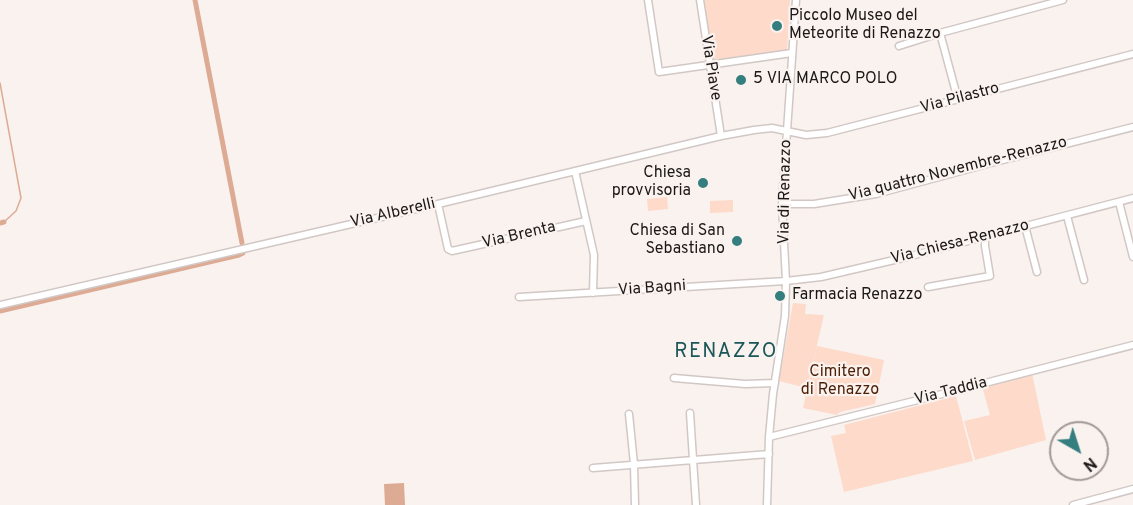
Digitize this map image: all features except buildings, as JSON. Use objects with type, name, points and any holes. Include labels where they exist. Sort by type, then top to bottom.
[{"type":"street","points":[[648,0],[659,72],[792,53]]},
{"type":"street","name":"Via Piave","points":[[700,0],[721,136]]},
{"type":"street","name":"Via di Renazzo","points":[[766,505],[769,437],[785,316],[786,281],[782,204],[796,0]]},
{"type":"street","points":[[899,46],[1064,0]]},
{"type":"street","points":[[940,33],[958,100]]},
{"type":"street","name":"Via Pilastro","points":[[786,131],[806,135],[826,133],[1133,54]]},
{"type":"street","name":"Via quattro Novembre-Renazzo","points":[[782,204],[814,204],[876,194],[1133,127]]},
{"type":"street","name":"Via Alberelli","points":[[0,305],[721,136],[772,128],[786,131]]},
{"type":"street","points":[[575,171],[594,255],[593,293]]},
{"type":"street","name":"Via Chiesa-Renazzo","points":[[786,281],[821,277],[907,257],[1133,198]]},
{"type":"street","points":[[1119,202],[1133,257]]},
{"type":"street","name":"Via Brenta","points":[[438,204],[448,249],[452,251],[586,221]]},
{"type":"street","points":[[1067,216],[1084,280]]},
{"type":"street","points":[[1025,226],[1037,272]]},
{"type":"street","points":[[928,287],[990,276],[985,237]]},
{"type":"street","name":"Via Bagni","points":[[519,297],[786,281]]},
{"type":"street","name":"Via Taddia","points":[[769,437],[1133,345]]},
{"type":"street","points":[[674,378],[745,384],[775,383]]},
{"type":"street","points":[[690,413],[696,505]]},
{"type":"street","points":[[629,414],[635,505]]},
{"type":"street","points":[[593,468],[769,454]]},
{"type":"street","points":[[1074,505],[1133,489]]},
{"type":"green space","points":[[704,0],[790,0],[787,51],[713,61]]},
{"type":"green space","points":[[667,197],[668,209],[648,211],[647,199]]},
{"type":"green space","points":[[733,200],[733,212],[710,213],[710,201]]},
{"type":"green space","points":[[793,303],[806,304],[805,314],[824,315],[807,388],[779,381]]},
{"type":"green space","name":"Cimitero di Renazzo","points":[[817,346],[884,360],[875,404],[840,412],[837,415],[803,408]]},
{"type":"green space","points":[[1032,373],[1046,440],[975,460],[964,421],[990,415],[982,386]]},
{"type":"green space","points":[[956,396],[973,461],[844,492],[831,436],[846,433],[844,425]]},
{"type":"shaded area","points":[[404,483],[405,505],[385,505],[384,484]]},
{"type":"waterway","points":[[195,0],[242,243]]},
{"type":"waterway","points":[[0,83],[21,198],[16,211],[4,222]]},
{"type":"waterway","points":[[0,223],[4,222]]},
{"type":"waterway","points":[[0,311],[243,253]]},
{"type":"place","name":"Piccolo Museo del Meteorite di Renazzo","points":[[777,26]]},
{"type":"place","name":"5 VIA MARCO POLO","points":[[741,80]]},
{"type":"place","name":"Chiesa provvisoria","points":[[703,183]]},
{"type":"place","name":"Chiesa di San Sebastiano","points":[[737,241]]},
{"type":"place","name":"Farmacia Renazzo","points":[[780,296]]},
{"type":"district","name":"RENAZZO","points":[[726,353]]}]
